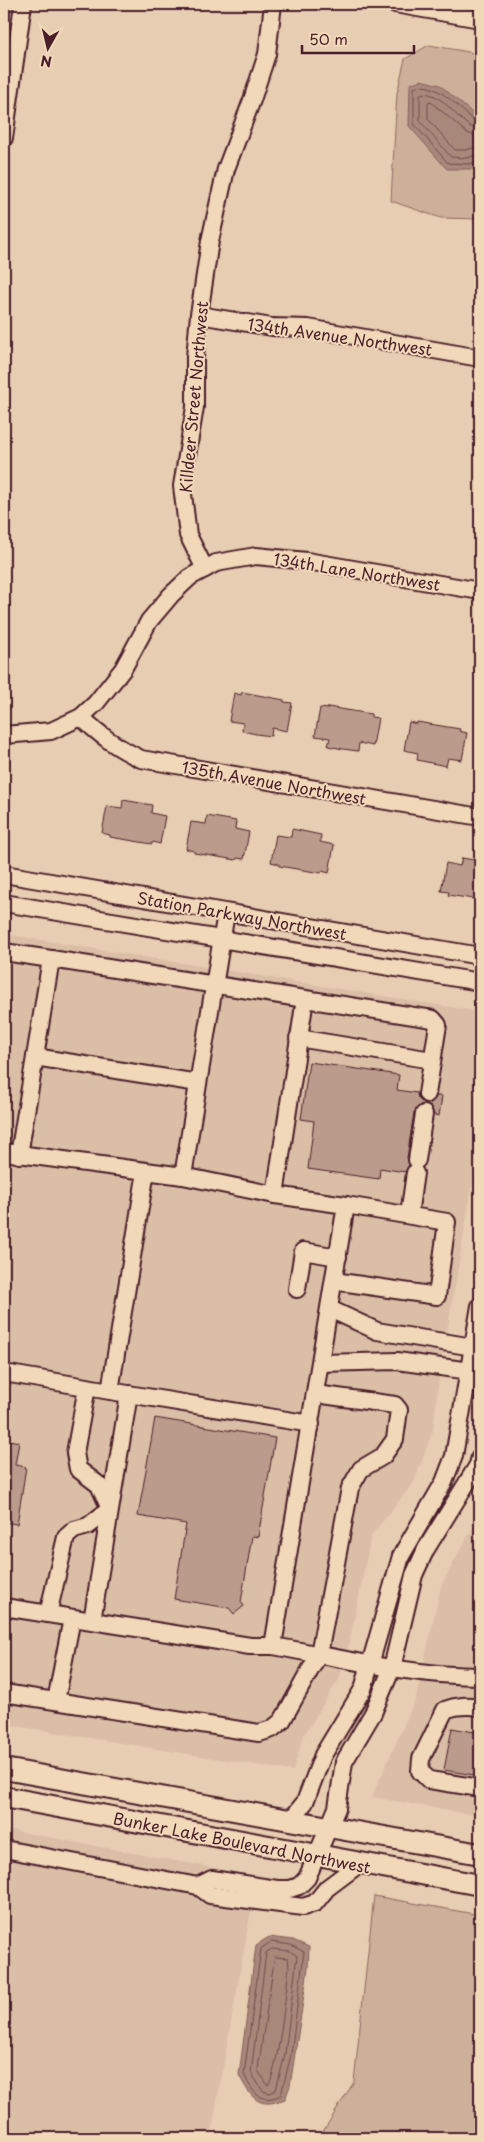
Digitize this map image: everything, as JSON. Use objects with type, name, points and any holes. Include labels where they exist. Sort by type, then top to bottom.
[{"type":"main road","name":"Bunker Lake Boulevard Northwest","points":[[4,1769],[480,1854]]},
{"type":"main road","name":"Bunker Lake Boulevard Northwest","points":[[4,1797],[480,1885]]},
{"type":"street","points":[[4,138],[23,4]]},
{"type":"street","name":"Killdeer Street Northwest","points":[[205,570],[188,535],[182,486],[195,407],[195,357],[199,315],[210,241],[226,169],[267,54],[272,4]]},
{"type":"street","points":[[395,4],[480,19]]},
{"type":"street","name":"134th Avenue Northwest","points":[[199,315],[272,327],[308,328],[480,358]]},
{"type":"street","name":"134th Lane Northwest","points":[[205,570],[216,563],[256,556],[307,561],[480,591]]},
{"type":"street","points":[[4,735],[51,730],[81,717],[99,699],[123,669],[149,621],[190,578],[205,570]]},
{"type":"street","name":"135th Avenue Northwest","points":[[81,717],[105,739],[141,759],[480,818]]},
{"type":"street","name":"Station Parkway Northwest","points":[[4,874],[480,956]]},
{"type":"street","name":"Station Parkway Northwest","points":[[4,903],[480,982]]},
{"type":"street","points":[[183,1176],[226,913]]},
{"type":"street","points":[[4,952],[433,1019],[438,1026],[427,1094]]},
{"type":"street","points":[[51,959],[35,1057],[11,1154],[183,1176],[275,1194],[447,1222],[437,1296],[334,1281]]},
{"type":"street","points":[[275,1194],[305,999]]},
{"type":"street","points":[[298,1038],[432,1060]]},
{"type":"street","points":[[35,1057],[198,1083]]},
{"type":"street","points":[[409,1215],[424,1114]]},
{"type":"street","points":[[110,1391],[146,1171]]},
{"type":"street","points":[[273,1646],[346,1205]]},
{"type":"street","points":[[297,1289],[303,1251],[338,1257]]},
{"type":"street","points":[[291,1820],[305,1802],[323,1755],[363,1689],[401,1556],[444,1482],[454,1456],[475,1370],[480,1306]]},
{"type":"street","points":[[330,1309],[377,1331],[477,1350]]},
{"type":"street","points":[[321,1363],[396,1361],[475,1370]]},
{"type":"street","points":[[4,1373],[311,1424]]},
{"type":"street","points":[[87,1387],[75,1453],[78,1469],[99,1485],[110,1509]]},
{"type":"street","points":[[92,1621],[130,1394]]},
{"type":"street","points":[[4,1693],[259,1733],[272,1729],[282,1721],[319,1654],[350,1488],[362,1469],[383,1456],[395,1439],[399,1410],[395,1405],[316,1394]]},
{"type":"street","points":[[198,1886],[212,1879],[278,1889],[299,1886],[308,1878],[337,1808],[344,1762],[373,1714],[392,1668],[414,1575],[426,1549],[478,1465],[480,1457]]},
{"type":"street","points":[[48,1614],[66,1537],[74,1530],[88,1526],[110,1509]]},
{"type":"street","points":[[4,1607],[250,1646],[273,1646],[392,1668],[452,1676],[480,1676]]},
{"type":"street","points":[[56,1701],[72,1618]]},
{"type":"street","points":[[480,1707],[466,1705],[450,1708],[441,1715],[421,1759],[420,1771],[429,1780],[480,1788]]},
{"type":"street","points":[[4,1849],[198,1886],[210,1895],[302,1907],[315,1903],[327,1888],[359,1864]]},
{"type":"shaded area","points":[[429,45],[480,54],[480,219],[441,218],[391,201],[397,93],[405,59]]},
{"type":"shaded area","points":[[4,934],[480,1012],[480,1140],[439,1378],[433,1430],[414,1482],[371,1536],[349,1644],[339,1679],[303,1737],[293,1771],[4,1724]]},
{"type":"shaded area","points":[[480,1514],[480,1816],[372,1797],[416,1698],[441,1586]]},
{"type":"shaded area","points":[[4,1829],[257,1876],[212,2130],[199,2138],[4,2138]]},
{"type":"shaded area","points":[[374,1896],[480,1915],[480,2138],[319,2138],[354,2082]]},
{"type":"water","points":[[421,80],[440,85],[480,120],[480,163],[473,169],[447,169],[409,126],[410,84]]},
{"type":"water","points":[[269,1937],[293,1940],[309,1947],[308,1969],[290,2086],[285,2099],[268,2103],[256,2100],[247,2090],[239,2075],[256,1945]]},
{"type":"building","points":[[242,692],[292,703],[287,731],[272,728],[271,736],[256,734],[242,731],[243,723],[229,721],[234,693],[241,695]]},
{"type":"building","points":[[328,707],[371,714],[371,717],[378,718],[373,746],[359,743],[358,751],[343,749],[328,746],[330,738],[315,736],[320,708],[328,709]]},
{"type":"building","points":[[409,722],[460,729],[459,731],[467,733],[462,760],[448,758],[446,766],[417,760],[418,753],[404,750]]},
{"type":"building","points":[[123,800],[152,805],[151,813],[165,816],[160,844],[110,837],[110,835],[102,833],[107,806],[122,808]]},
{"type":"building","points":[[207,816],[236,821],[235,829],[249,832],[244,859],[237,858],[236,860],[194,853],[194,851],[186,849],[191,822],[206,824]]},
{"type":"building","points":[[292,829],[321,835],[320,842],[334,845],[329,873],[279,866],[279,864],[271,862],[276,835],[291,837]]},
{"type":"building","points":[[462,858],[480,861],[480,900],[448,895],[449,892],[441,891],[446,863],[460,866]]},
{"type":"building","points":[[309,1062],[399,1075],[397,1090],[417,1093],[418,1098],[425,1104],[420,1105],[414,1112],[407,1158],[409,1165],[405,1172],[380,1168],[379,1179],[308,1169],[314,1121],[301,1119]]},
{"type":"building","points":[[437,1096],[442,1096],[439,1116],[434,1115],[431,1107],[425,1104],[431,1103]]},
{"type":"building","points":[[155,1418],[275,1438],[258,1537],[252,1536],[241,1602],[244,1606],[234,1614],[229,1608],[174,1599],[186,1524],[138,1516]]},
{"type":"building","points":[[4,1439],[19,1442],[15,1465],[26,1467],[17,1524],[4,1522]]},
{"type":"building","points":[[452,1728],[480,1733],[480,1776],[444,1770]]}]
